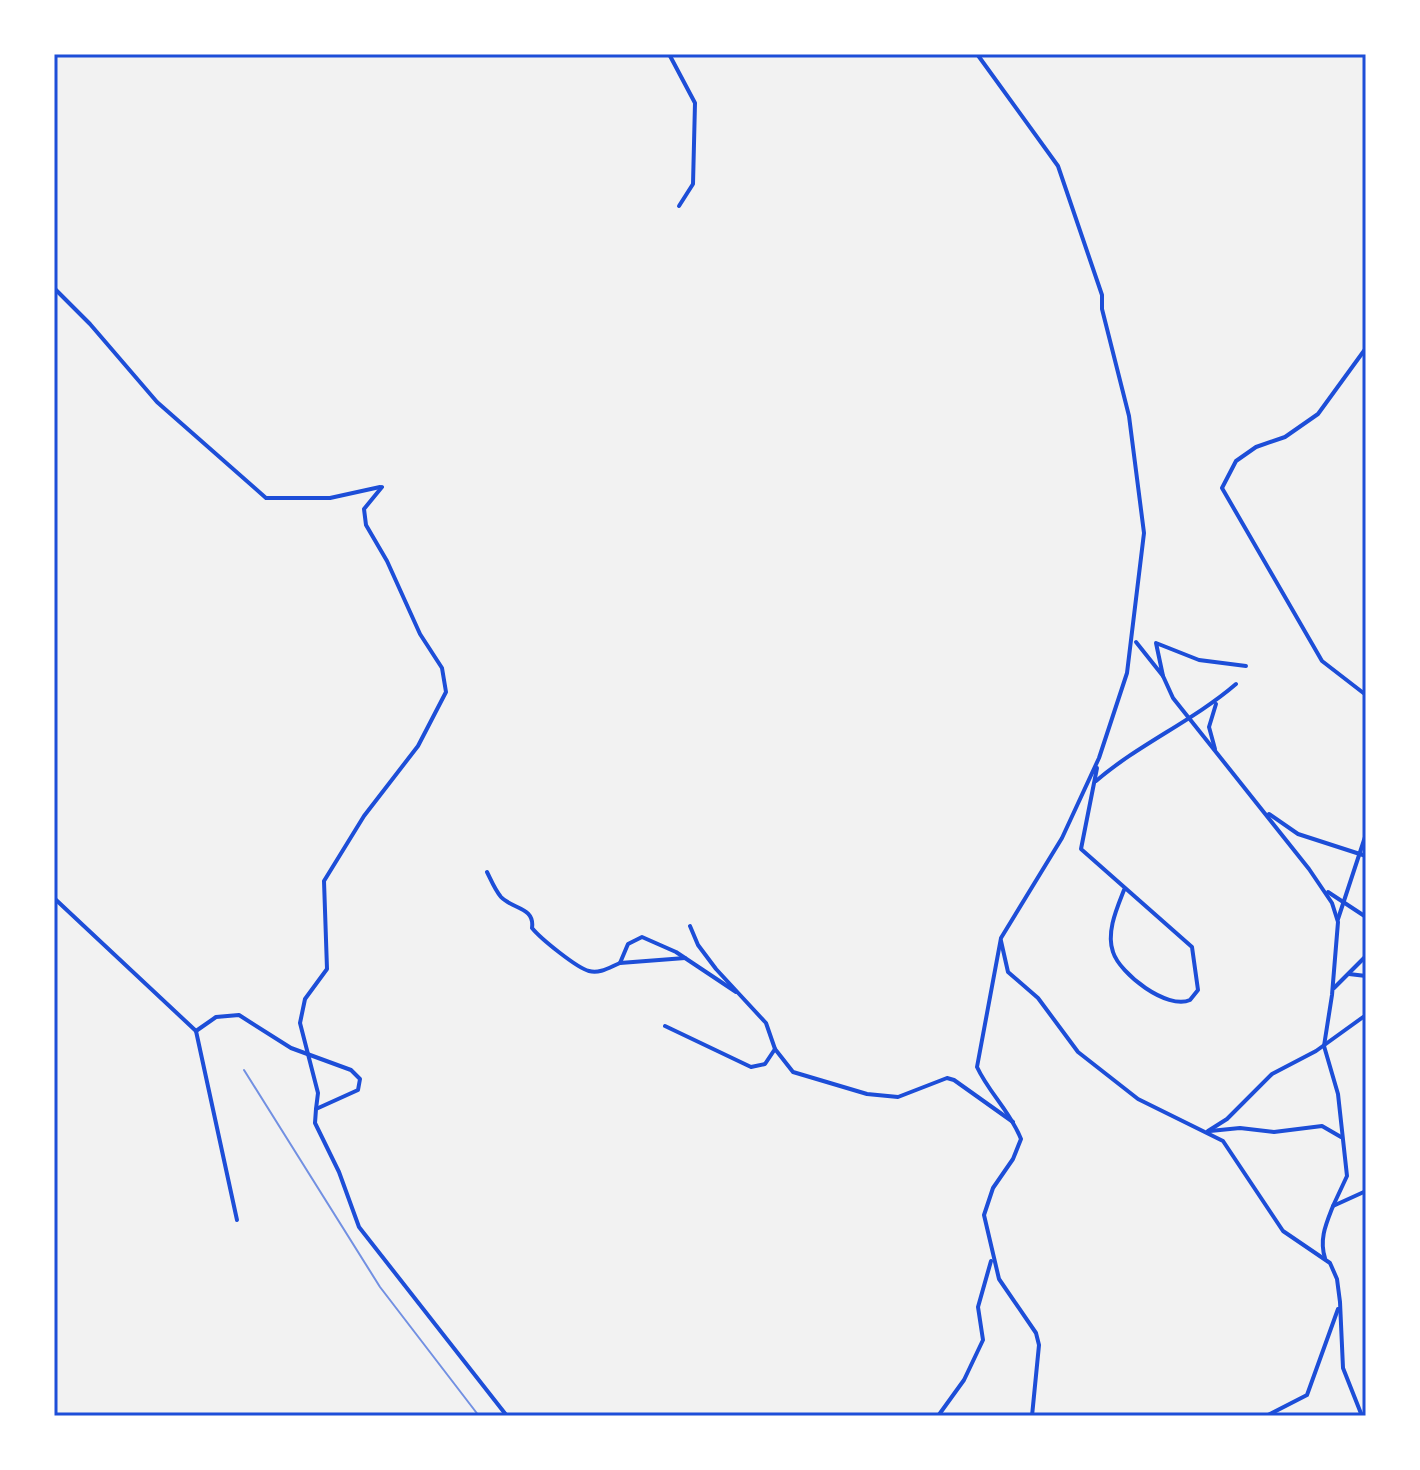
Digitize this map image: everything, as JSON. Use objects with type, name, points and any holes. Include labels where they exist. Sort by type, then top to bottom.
[{"type":"street","points":[[669,54],[695,103],[693,184],[679,206]]},
{"type":"street","points":[[977,54],[1058,166],[1068,189],[1102,295],[1136,462],[1144,533],[1127,673],[1099,758],[1062,838],[1001,938],[977,1067],[1015,1123],[1021,1139],[1013,1159],[993,1188],[984,1215],[991,1258],[999,1279],[1036,1333],[1039,1345],[1032,1416]]},
{"type":"street","points":[[54,288],[90,324],[157,402],[266,498],[330,498],[382,487],[364,509],[366,525],[387,561],[420,634],[442,668],[446,692],[418,746],[364,816],[324,881],[327,969],[305,999],[300,1023],[318,1093],[315,1123],[339,1172],[359,1227],[507,1416]]},
{"type":"street","points":[[1366,348],[1318,414],[1285,437],[1256,447],[1236,461],[1222,488],[1322,661],[1366,695]]},
{"type":"street","points":[[1136,642],[1163,676]]},
{"type":"street","points":[[1246,666],[1199,660],[1156,643],[1163,676],[1173,698],[1326,891],[1338,922]]},
{"type":"street","points":[[1094,783],[1217,702],[1236,684]]},
{"type":"street","points":[[1217,702],[1209,727],[1217,753]]},
{"type":"street","points":[[1099,758],[1081,849],[1192,947],[1198,990],[1190,1000],[1173,1002],[1122,967],[1113,952],[1111,933],[1124,890]]},
{"type":"street","points":[[1264,810],[1298,834],[1366,856]]},
{"type":"street","points":[[1362,1416],[1343,1368],[1337,1279],[1321,1247],[1323,1230],[1347,1176],[1335,1082],[1324,1046],[1333,991],[1338,922],[1357,854],[1366,834]]},
{"type":"street","points":[[487,872],[499,896],[527,910],[533,921],[532,928],[543,942],[587,971],[601,971],[620,963],[685,958]]},
{"type":"street","points":[[1326,891],[1366,917]]},
{"type":"street","points":[[54,898],[196,1031],[237,1220]]},
{"type":"street","points":[[690,926],[698,945],[716,969],[766,1023],[775,1049],[793,1072],[867,1094],[898,1097],[947,1078],[1015,1123]]},
{"type":"street","points":[[620,963],[628,944],[642,937],[685,958],[747,1000]]},
{"type":"street","points":[[1001,938],[1008,972],[1038,998],[1078,1052],[1138,1099],[1223,1141],[1283,1231],[1325,1260]]},
{"type":"street","points":[[1333,991],[1366,956]]},
{"type":"street","points":[[1347,974],[1366,976]]},
{"type":"street","points":[[196,1031],[216,1017],[239,1015],[310,1058],[351,1070],[360,1079],[358,1090],[316,1109]]},
{"type":"street","points":[[1208,1131],[1227,1119],[1272,1074],[1324,1046],[1366,1015]]},
{"type":"street","points":[[665,1026],[751,1067],[765,1064],[775,1049]]},
{"type":"street","points":[[1208,1131],[1240,1128],[1274,1132],[1322,1126],[1343,1139]]},
{"type":"street","points":[[1333,1206],[1351,1195],[1366,1191]]},
{"type":"street","points":[[938,1416],[964,1380],[983,1340],[978,1307],[991,1258]]},
{"type":"street","points":[[1266,1416],[1307,1395],[1340,1302]]},
{"type":"railway","points":[[244,1070],[380,1287],[479,1416]]}]
